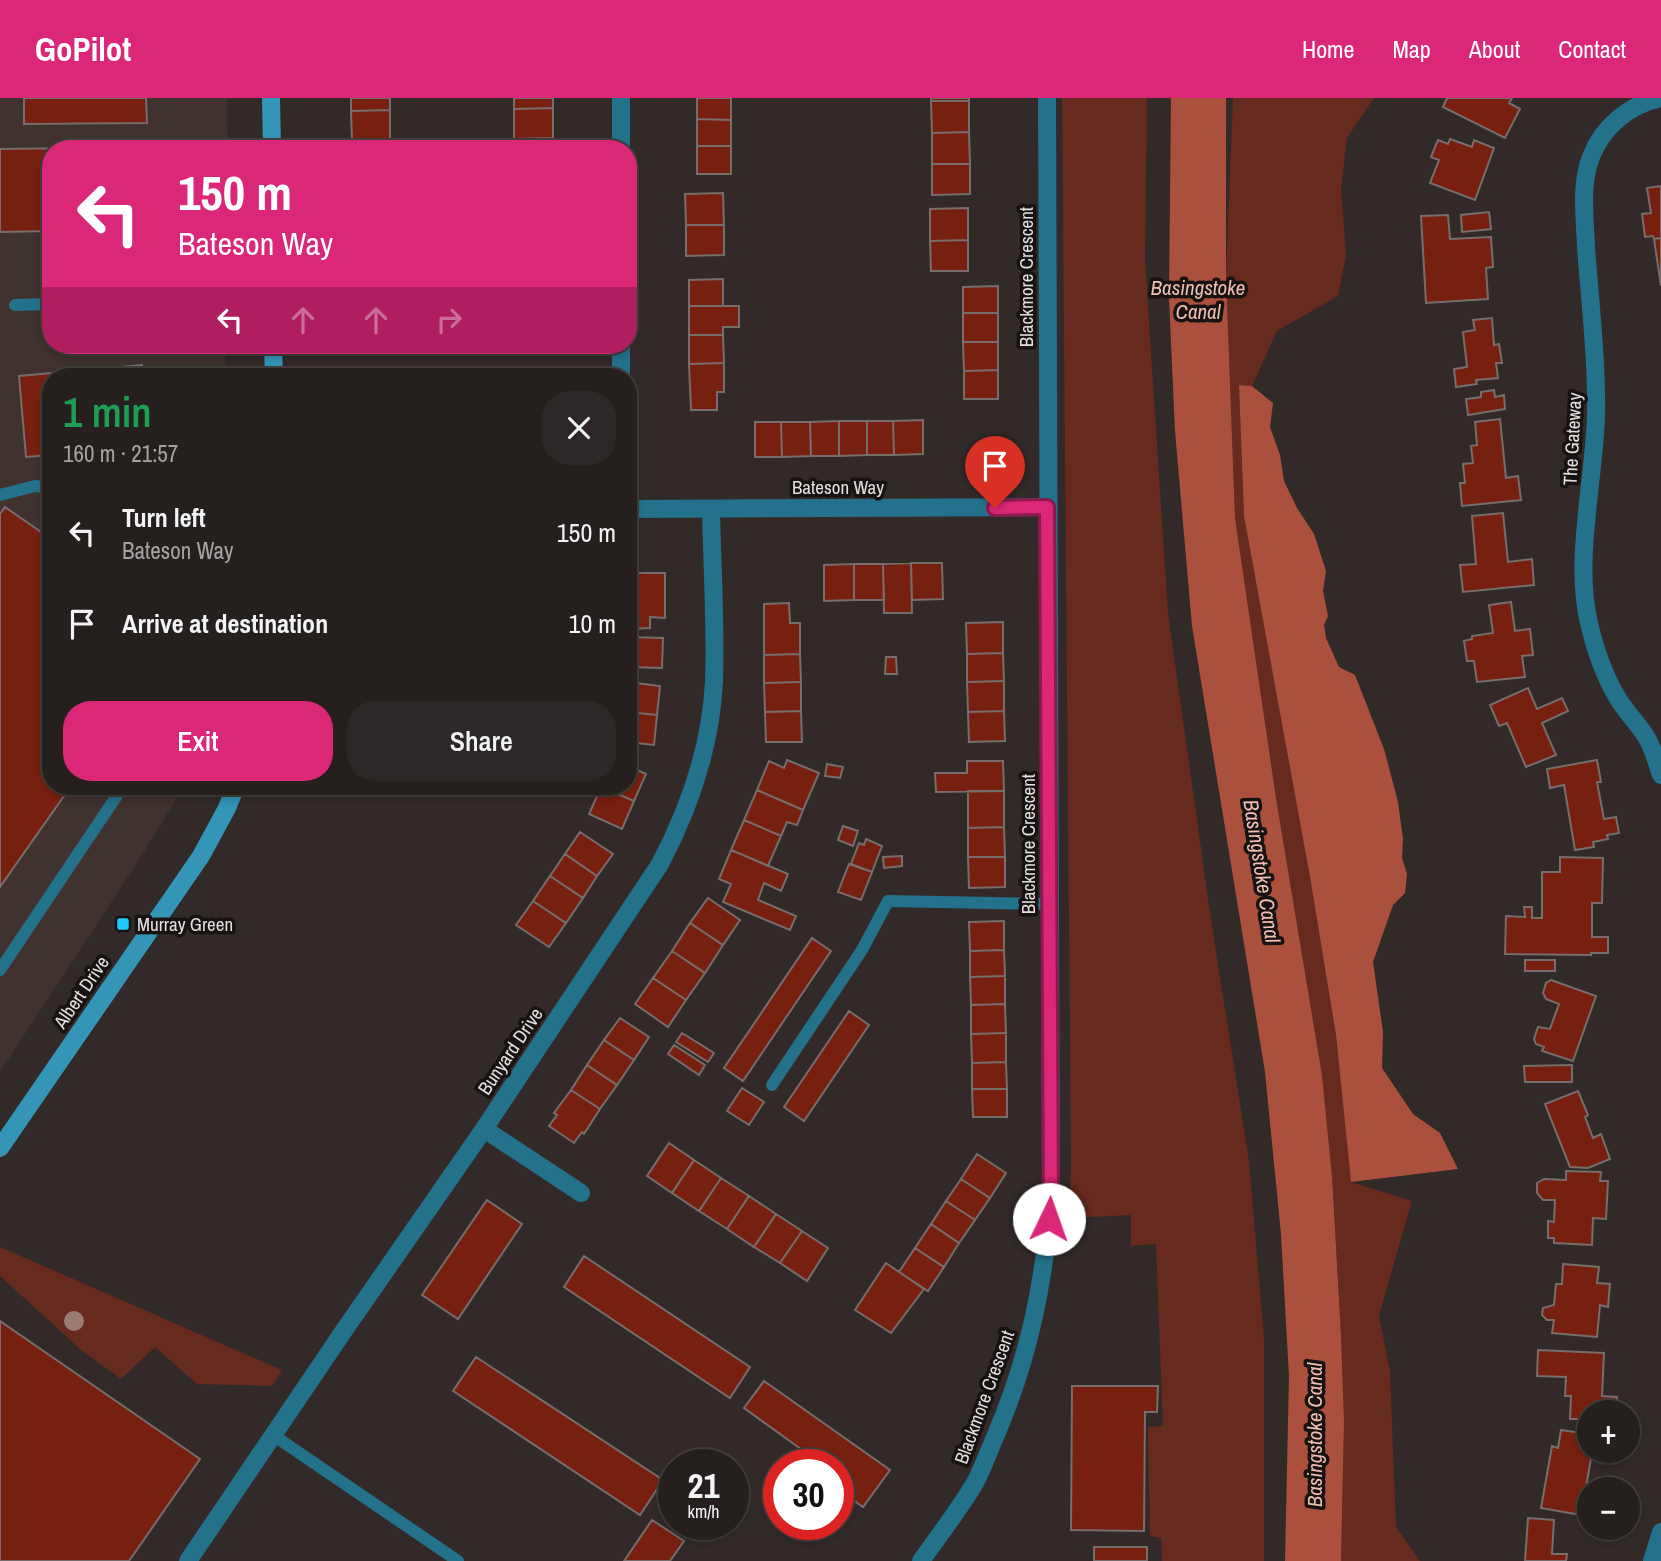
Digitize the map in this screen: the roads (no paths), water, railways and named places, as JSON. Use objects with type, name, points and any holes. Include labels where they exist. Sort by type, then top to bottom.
[{"type":"street","points":[[271,98],[272,140]]},
{"type":"street","points":[[621,98],[621,140]]},
{"type":"street","name":"Blackmore Crescent","points":[[921,1561],[976,1480],[1024,1360],[1039,1300],[1047,1245],[1051,1192],[1046,98]]},
{"type":"street","name":"The Gateway","points":[[1661,98],[1636,105],[1605,132],[1591,156],[1587,170],[1585,220],[1596,377],[1586,524],[1588,621],[1600,660],[1617,697],[1654,741],[1661,775]]},
{"type":"street","name":"Bateson Way","points":[[637,509],[1047,507]]},
{"type":"street","name":"Bunyard Drive","points":[[188,1561],[484,1129],[660,864],[687,810],[705,742],[714,681],[711,509]]},
{"type":"street","name":"Albert Drive","points":[[0,1148],[201,856],[232,795]]},
{"type":"street","points":[[484,1129],[581,1193]]},
{"type":"street","points":[[1652,1561],[1661,1532]]},
{"type":"lane","points":[[15,305],[42,304]]},
{"type":"lane","points":[[0,495],[35,486],[42,487]]},
{"type":"lane","points":[[0,970],[117,795]]},
{"type":"lane","points":[[772,1085],[862,950],[888,901],[1049,904]]},
{"type":"lane","points":[[272,1436],[458,1561]]},
{"type":"water","name":"Basingstoke Canal","points":[[1171,98],[1226,98],[1226,276],[1235,518],[1276,798],[1322,1075],[1332,1176],[1341,1335],[1344,1421],[1341,1561],[1285,1561],[1289,1376],[1281,1234],[1265,1072],[1192,626],[1175,431],[1169,298]]},
{"type":"water","points":[[1239,385],[1252,386],[1273,403],[1270,427],[1280,455],[1284,481],[1314,534],[1326,571],[1323,591],[1328,616],[1324,625],[1326,638],[1339,667],[1355,675],[1384,749],[1398,802],[1403,839],[1402,858],[1407,874],[1405,893],[1393,905],[1373,962],[1383,1032],[1382,1068],[1413,1114],[1440,1133],[1458,1169],[1351,1182],[1336,1035],[1244,516]]},
{"type":"place","name":"Murray Green","points":[[123,924]]}]
